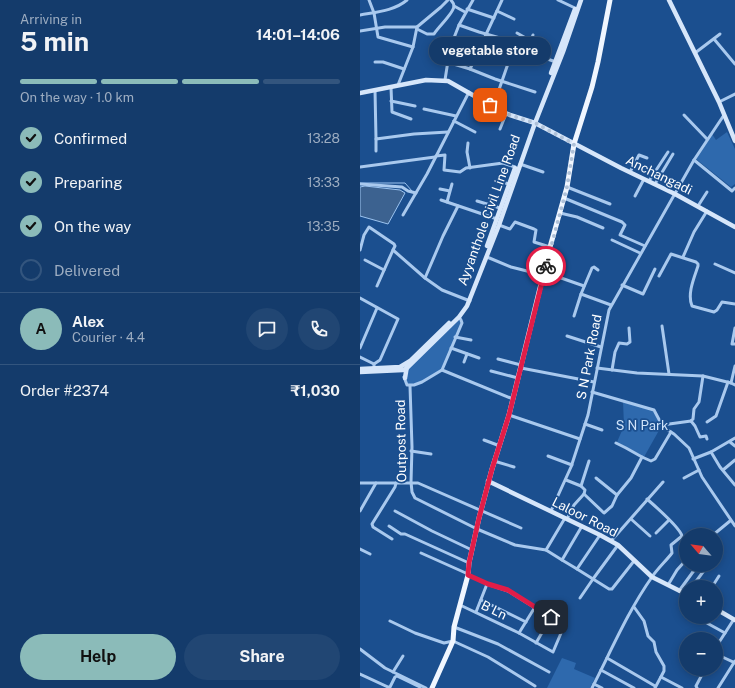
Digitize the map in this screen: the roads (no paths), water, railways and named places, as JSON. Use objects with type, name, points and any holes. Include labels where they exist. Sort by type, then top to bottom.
[{"type":"main road","name":"Ayyanthole Civil Line Road","points":[[482,266],[487,257],[498,221],[500,208],[520,164],[575,8],[580,0]]},
{"type":"main road","points":[[534,123],[563,52],[580,0]]},
{"type":"main road","points":[[432,688],[454,641],[454,627],[468,574],[469,563],[488,481],[509,415],[550,246],[567,187],[574,144],[595,74],[610,0]]},
{"type":"main road","points":[[669,0],[719,102],[735,141]]},
{"type":"main road","points":[[360,93],[426,80],[445,80]]},
{"type":"main road","name":"Anchangadi","points":[[445,80],[469,92],[506,114],[534,123],[675,194],[735,227]]},
{"type":"main road","name":"Ayyanthole Civil Line Road","points":[[405,367],[459,317],[469,300],[498,221],[515,167],[534,123]]},
{"type":"main road","name":"Ayyanthole Civil Line Road","points":[[405,367],[463,310]]},
{"type":"main road","points":[[360,368],[405,367],[405,378]]},
{"type":"main road","points":[[360,372],[375,368]]},
{"type":"main road","name":"Laloor Road","points":[[488,481],[566,518],[618,545],[652,577],[679,591]]},
{"type":"main road","points":[[723,613],[735,620]]},
{"type":"street","points":[[369,0],[374,13],[379,38],[413,47]]},
{"type":"street","points":[[360,15],[399,6],[407,0]]},
{"type":"street","points":[[398,85],[413,47],[417,28],[448,0]]},
{"type":"street","points":[[451,0],[454,6],[494,18]]},
{"type":"street","points":[[445,80],[450,48],[466,10],[473,0]]},
{"type":"street","points":[[470,69],[502,0]]},
{"type":"street","points":[[558,0],[575,8]]},
{"type":"street","points":[[360,31],[384,27],[417,28],[427,34],[434,34],[446,20],[454,6]]},
{"type":"street","points":[[497,11],[514,19]]},
{"type":"street","points":[[459,25],[514,42],[527,50],[556,62]]},
{"type":"street","points":[[517,33],[530,41]]},
{"type":"street","points":[[695,53],[720,34]]},
{"type":"street","points":[[527,50],[533,35]]},
{"type":"street","points":[[714,39],[735,64]]},
{"type":"street","points":[[493,107],[512,52]]},
{"type":"street","points":[[375,62],[383,62],[404,68]]},
{"type":"street","points":[[447,62],[535,92]]},
{"type":"street","points":[[391,86],[393,113],[411,119]]},
{"type":"street","points":[[376,90],[376,151]]},
{"type":"street","points":[[403,215],[469,92]]},
{"type":"street","points":[[719,102],[735,94]]},
{"type":"street","points":[[392,101],[415,106]]},
{"type":"street","points":[[424,109],[456,116]]},
{"type":"street","points":[[500,129],[506,114]]},
{"type":"street","name":"S N Park Road","points":[[551,511],[572,465],[585,424],[608,310],[694,160],[724,115]]},
{"type":"street","points":[[684,116],[707,139]]},
{"type":"street","points":[[454,121],[475,132]]},
{"type":"street","points":[[376,139],[414,134],[448,132]]},
{"type":"street","points":[[468,142],[467,152],[470,168]]},
{"type":"street","points":[[649,181],[668,152]]},
{"type":"street","points":[[655,184],[673,154]]},
{"type":"street","points":[[360,167],[445,155],[444,170],[460,172],[470,168],[503,163],[515,167]]},
{"type":"street","points":[[630,172],[639,155],[647,158]]},
{"type":"street","points":[[694,160],[732,191],[735,188]]},
{"type":"street","points":[[520,164],[543,172]]},
{"type":"street","points":[[635,196],[644,179]]},
{"type":"street","points":[[498,181],[511,183]]},
{"type":"street","points":[[360,184],[402,187],[408,191],[416,193]]},
{"type":"street","points":[[447,202],[452,184]]},
{"type":"street","points":[[567,187],[610,204]]},
{"type":"street","points":[[440,189],[450,191],[447,202]]},
{"type":"street","points":[[698,206],[707,192]]},
{"type":"street","points":[[564,198],[622,222],[624,225],[620,235],[645,246]]},
{"type":"street","points":[[441,200],[498,221],[510,229],[515,222],[534,229],[536,230],[534,242],[550,246]]},
{"type":"street","points":[[477,201],[500,208]]},
{"type":"street","points":[[425,278],[458,206]]},
{"type":"street","points":[[682,257],[694,232],[707,211]]},
{"type":"street","points":[[560,213],[603,228]]},
{"type":"street","points":[[360,250],[364,235],[369,227],[395,246],[377,286]]},
{"type":"street","points":[[360,233],[364,235]]},
{"type":"street","points":[[612,240],[640,253]]},
{"type":"street","points":[[393,250],[425,278],[446,291],[469,300]]},
{"type":"street","points":[[659,276],[671,254],[696,262],[698,264],[691,288],[692,306],[714,312],[722,302],[735,304]]},
{"type":"street","points":[[487,257],[511,267],[544,274],[584,286]]},
{"type":"street","points":[[364,260],[384,270]]},
{"type":"street","points":[[716,264],[735,273]]},
{"type":"street","points":[[574,316],[584,286],[593,267],[598,270]]},
{"type":"street","points":[[622,285],[643,294],[655,269]]},
{"type":"street","points":[[581,294],[611,305]]},
{"type":"street","points":[[360,298],[398,319],[375,368],[360,357]]},
{"type":"street","points":[[360,348],[377,308]]},
{"type":"street","points":[[405,378],[407,385],[410,386],[422,382],[442,370],[462,323],[459,317]]},
{"type":"street","points":[[662,326],[669,374]]},
{"type":"street","points":[[612,370],[619,343],[627,344],[630,342],[629,328]]},
{"type":"street","points":[[735,328],[732,344],[735,344]]},
{"type":"street","points":[[567,336],[601,347]]},
{"type":"street","points":[[455,337],[471,340]]},
{"type":"street","points":[[451,348],[479,358]]},
{"type":"street","points":[[464,362],[467,354]]},
{"type":"street","points":[[498,359],[521,366],[594,382]]},
{"type":"street","points":[[707,422],[716,416],[731,383],[735,366]]},
{"type":"street","points":[[597,368],[637,373],[703,376],[731,383]]},
{"type":"street","points":[[442,370],[513,399]]},
{"type":"street","points":[[491,371],[518,378]]},
{"type":"street","points":[[691,421],[693,419],[694,409],[699,402],[703,376]]},
{"type":"street","name":"Outpost Road","points":[[410,386],[411,482],[414,498],[477,529]]},
{"type":"street","points":[[592,392],[652,409],[656,412],[662,425],[689,448],[699,470],[730,521],[735,526]]},
{"type":"street","points":[[509,415],[580,439]]},
{"type":"street","points":[[662,425],[691,421]]},
{"type":"street","points":[[691,421],[700,437],[706,436],[707,439]]},
{"type":"street","points":[[585,424],[602,430]]},
{"type":"street","points":[[616,443],[651,461],[655,459],[671,432]]},
{"type":"street","points":[[693,459],[711,452],[735,438]]},
{"type":"street","points":[[484,440],[500,446]]},
{"type":"street","points":[[730,442],[735,446]]},
{"type":"street","points":[[411,451],[431,454]]},
{"type":"street","points":[[711,452],[735,485]]},
{"type":"street","points":[[548,456],[572,465]]},
{"type":"street","points":[[566,480],[581,486],[585,490],[584,494],[587,498],[604,513],[612,506],[617,495],[631,478],[642,457]]},
{"type":"street","points":[[723,470],[735,460]]},
{"type":"street","points":[[494,461],[514,467]]},
{"type":"street","points":[[581,486],[589,461]]},
{"type":"street","points":[[684,478],[699,470]]},
{"type":"street","points":[[596,478],[617,495]]},
{"type":"street","points":[[392,539],[373,527],[372,524],[395,487],[396,482]]},
{"type":"street","points":[[360,484],[396,482],[418,483],[521,528]]},
{"type":"street","points":[[611,541],[663,482]]},
{"type":"street","points":[[360,511],[376,483]]},
{"type":"street","points":[[546,550],[574,506],[584,494]]},
{"type":"street","points":[[592,688],[652,577],[672,553],[671,545],[682,536],[681,532],[648,499]]},
{"type":"street","points":[[395,511],[432,532],[472,550]]},
{"type":"street","points":[[631,519],[650,536]]},
{"type":"street","points":[[656,533],[669,520]]},
{"type":"street","points":[[722,528],[730,521]]},
{"type":"street","points":[[389,526],[401,534],[469,563]]},
{"type":"street","points":[[562,560],[582,526]]},
{"type":"street","points":[[477,529],[515,545],[546,550],[609,589],[612,589],[634,560]]},
{"type":"street","points":[[577,569],[600,535]]},
{"type":"street","points":[[580,598],[618,545]]},
{"type":"street","points":[[360,549],[370,554]]},
{"type":"street","points":[[421,553],[488,584],[508,590],[551,617],[536,643]]},
{"type":"street","points":[[668,585],[679,568]]},
{"type":"street","points":[[716,580],[718,576]]},
{"type":"street","points":[[476,612],[488,584]]},
{"type":"street","points":[[481,600],[526,622]]},
{"type":"street","name":"B Ln","points":[[460,605],[520,633],[550,651],[554,651],[564,626],[551,617]]},
{"type":"street","points":[[520,633],[535,607]]},
{"type":"street","points":[[607,658],[655,687],[661,677],[664,666],[656,652],[654,642],[648,636],[644,621],[634,608]]},
{"type":"street","points":[[723,636],[735,620]]},
{"type":"street","points":[[390,621],[415,633],[444,643],[454,641],[488,657],[535,686]]},
{"type":"street","points":[[709,624],[725,633]]},
{"type":"street","points":[[454,627],[498,644],[549,672]]},
{"type":"street","points":[[360,649],[385,668],[426,688]]},
{"type":"street","points":[[393,672],[403,656]]},
{"type":"street","points":[[718,688],[735,662],[723,657]]},
{"type":"street","points":[[601,670],[634,688]]},
{"type":"street","points":[[360,674],[388,687],[390,687],[397,676],[421,688]]},
{"type":"street","points":[[697,688],[696,686],[701,676]]},
{"type":"street","points":[[661,677],[682,688]]},
{"type":"street","points":[[594,684],[602,688]]},
{"type":"waterway","points":[[360,183],[405,183],[412,191]]},
{"type":"place","name":"vegetable store","points":[[490,105]]},
{"type":"park label","name":"S N Park","points":[[642,425]]}]
